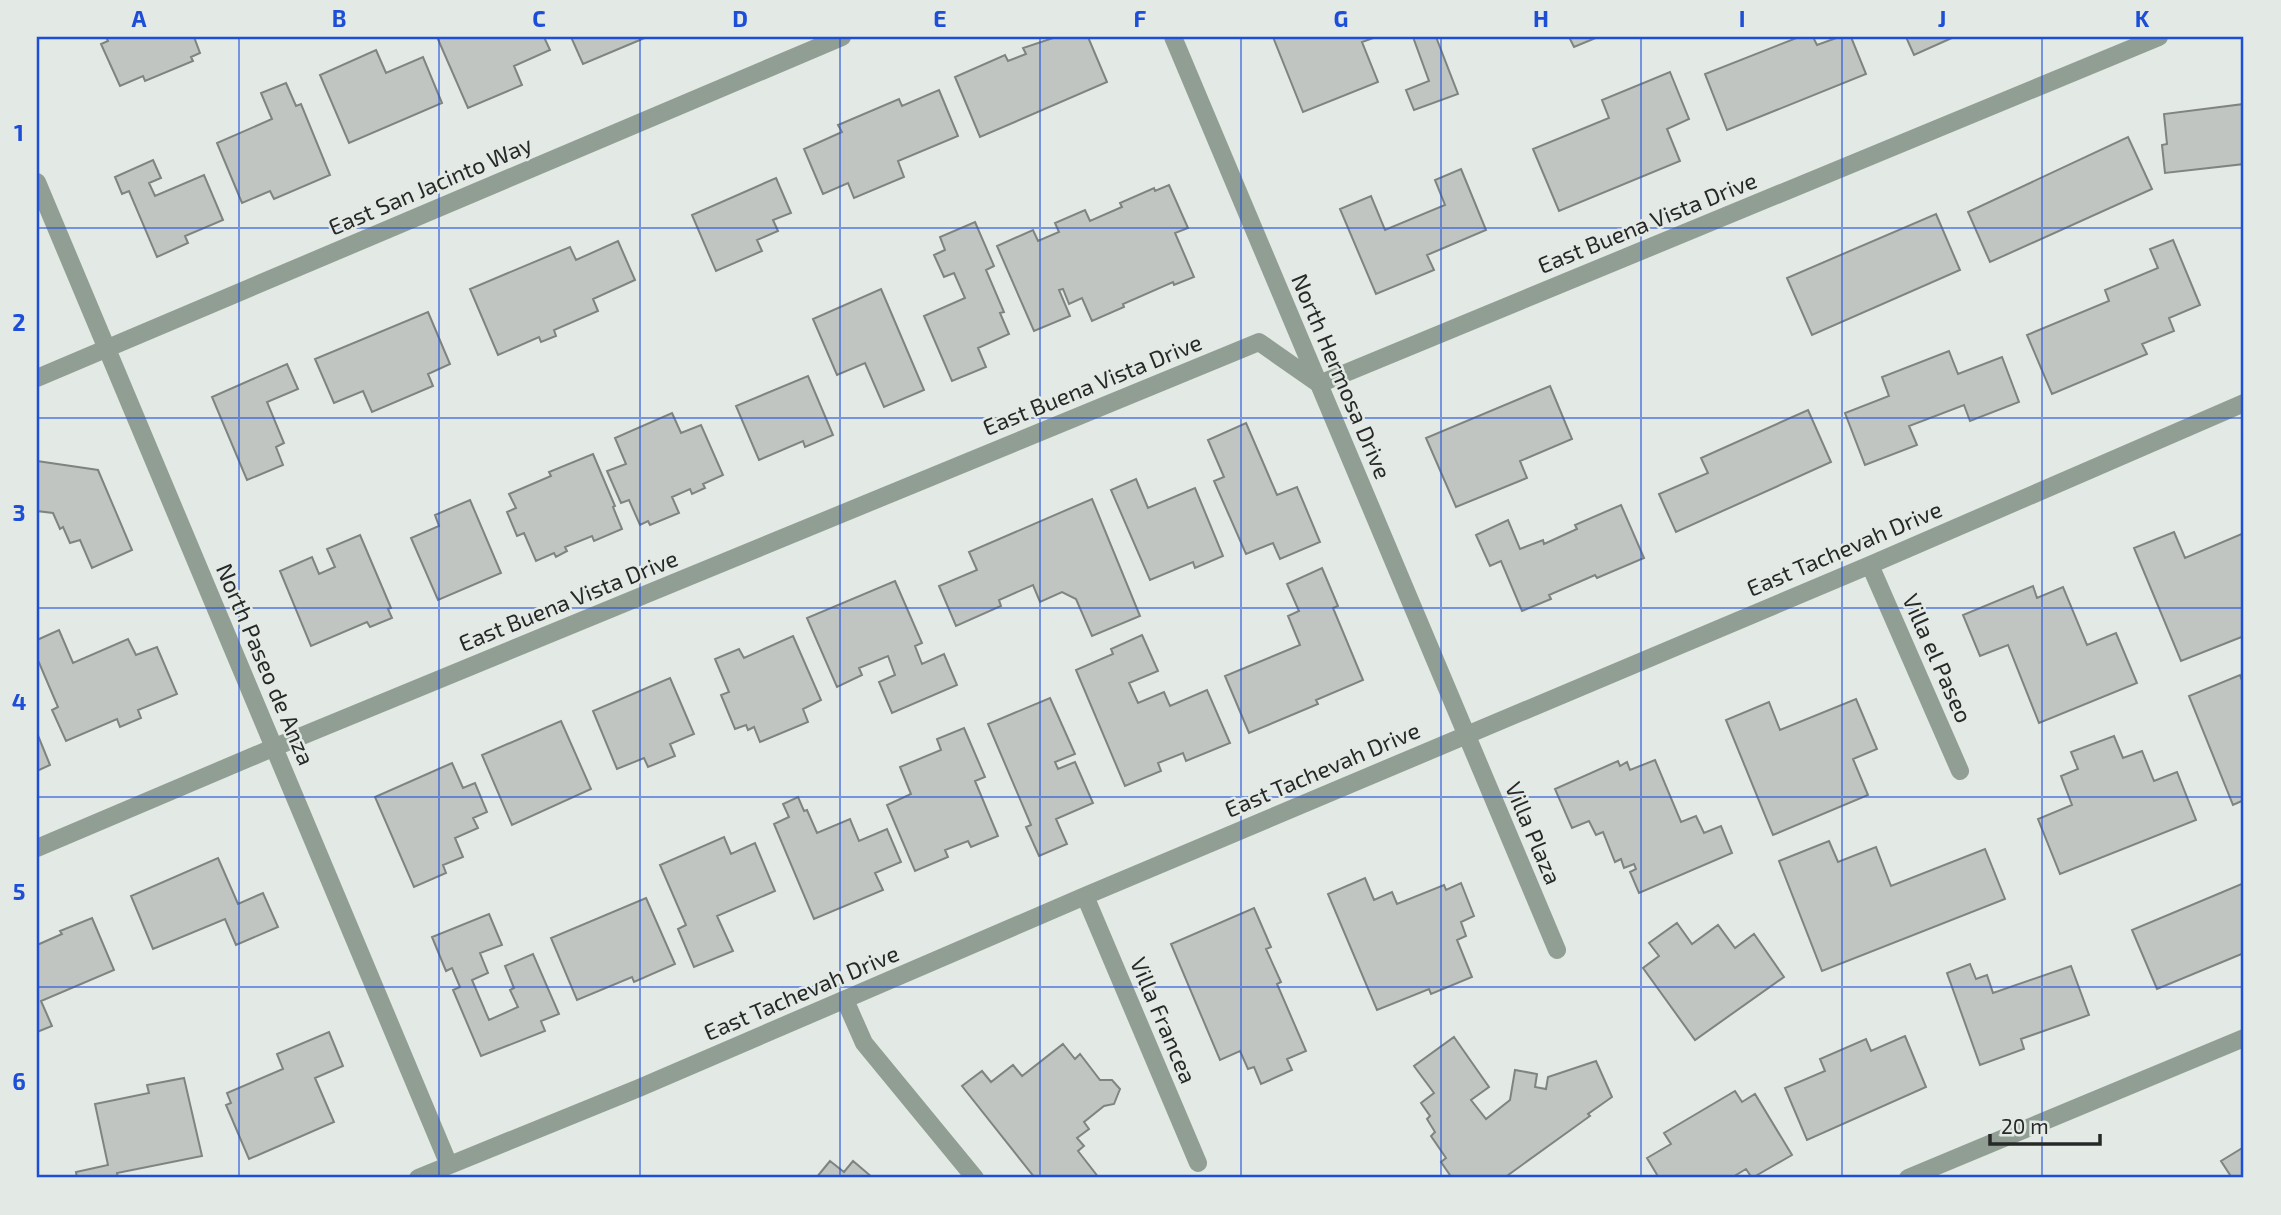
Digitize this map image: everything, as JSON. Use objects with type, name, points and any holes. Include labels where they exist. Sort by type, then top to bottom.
[{"type":"street","name":"East San Jacinto Way","points":[[37,378],[842,37]]},
{"type":"street","name":"North Hermosa Drive","points":[[1173,37],[1465,735]]},
{"type":"street","name":"East Buena Vista Drive","points":[[37,848],[275,747],[1259,342],[1319,384],[2158,37]]},
{"type":"street","name":"North Paseo de Anza","points":[[37,182],[449,1165]]},
{"type":"street","name":"East Tachevah Drive","points":[[418,1178],[651,1083],[1085,896],[1870,565],[2244,403]]},
{"type":"street","name":"Villa el Paseo","points":[[1870,565],[1960,771]]},
{"type":"street","name":"Villa Plaza","points":[[1465,735],[1558,950]]},
{"type":"street","name":"Villa Francea","points":[[1085,896],[1198,1163]]},
{"type":"street","points":[[845,1000],[864,1043],[975,1178]]},
{"type":"street","points":[[1908,1178],[2244,1038]]},
{"type":"building","points":[[106,37],[194,37],[200,53],[191,57],[193,61],[145,81],[143,76],[120,86],[101,44],[108,41]]},
{"type":"building","points":[[437,37],[544,37],[550,50],[514,66],[522,85],[468,108]]},
{"type":"building","points":[[571,37],[647,37],[583,64]]},
{"type":"building","points":[[1056,37],[1088,37],[1107,82],[980,137],[955,77],[1005,55],[1008,61],[1026,54],[1023,48]]},
{"type":"building","points":[[1273,37],[1376,37],[1362,42],[1378,82],[1303,112]]},
{"type":"building","points":[[1413,37],[1436,37],[1458,94],[1414,110],[1406,90],[1429,81]]},
{"type":"building","points":[[1569,37],[1598,37],[1574,47]]},
{"type":"building","points":[[1799,37],[1813,37],[1817,45],[1839,37],[1851,37],[1866,74],[1727,130],[1705,74]]},
{"type":"building","points":[[1906,37],[1954,37],[1914,55]]},
{"type":"building","points":[[376,50],[386,73],[423,57],[442,103],[349,143],[320,75]]},
{"type":"building","points":[[1670,72],[1689,119],[1667,129],[1680,161],[1559,211],[1533,149],[1609,118],[1602,100]]},
{"type":"building","points":[[286,83],[296,106],[301,104],[330,175],[274,199],[270,191],[242,203],[217,143],[272,119],[261,93]]},
{"type":"building","points":[[939,90],[958,136],[898,161],[904,177],[854,198],[848,183],[823,194],[804,149],[842,132],[838,125],[899,99],[902,106]]},
{"type":"building","points":[[2244,104],[2244,164],[2165,173],[2162,145],[2167,144],[2164,114]]},
{"type":"building","points":[[2128,137],[2152,189],[1990,262],[1968,212]]},
{"type":"building","points":[[153,160],[161,178],[149,183],[155,196],[204,175],[223,220],[185,236],[188,243],[157,257],[129,191],[122,194],[115,177]]},
{"type":"building","points":[[1461,169],[1486,230],[1427,255],[1434,270],[1376,294],[1340,209],[1371,196],[1385,230],[1445,205],[1435,180]]},
{"type":"building","points":[[776,178],[791,213],[773,220],[778,231],[757,240],[762,251],[716,271],[692,215]]},
{"type":"building","points":[[1169,185],[1188,228],[1175,233],[1194,277],[1174,285],[1173,282],[1092,321],[1082,298],[1069,304],[1063,289],[1059,290],[1070,316],[1034,331],[997,246],[1033,230],[1038,241],[1059,232],[1055,223],[1085,210],[1090,221],[1122,207],[1120,203],[1154,188],[1155,191]]},
{"type":"building","points":[[1936,214],[1960,270],[1812,335],[1787,278]]},
{"type":"building","points":[[975,222],[994,266],[986,270],[1004,312],[1000,313],[1009,334],[978,348],[986,367],[952,381],[924,316],[965,298],[954,273],[944,277],[934,255],[945,250],[940,237]]},
{"type":"building","points":[[2173,240],[2200,305],[2169,318],[2174,331],[2142,344],[2147,354],[2052,394],[2027,335],[2109,301],[2105,290],[2158,268],[2150,249]]},
{"type":"building","points":[[618,241],[635,280],[593,299],[598,311],[554,330],[556,336],[541,342],[539,337],[498,355],[470,289],[570,247],[576,260]]},
{"type":"building","points":[[881,289],[924,390],[884,407],[865,363],[837,375],[813,319]]},
{"type":"building","points":[[428,312],[450,364],[428,374],[433,386],[372,412],[363,391],[334,403],[315,359]]},
{"type":"building","points":[[1949,351],[1958,374],[2002,357],[2019,402],[1970,421],[1964,405],[1909,426],[1917,445],[1865,465],[1845,413],[1889,396],[1882,377]]},
{"type":"building","points":[[287,364],[298,389],[267,402],[284,443],[276,447],[283,465],[247,480],[212,397]]},
{"type":"building","points":[[808,376],[833,435],[805,447],[803,441],[759,460],[736,406]]},
{"type":"building","points":[[1550,386],[1572,439],[1520,461],[1527,478],[1456,507],[1426,438]]},
{"type":"building","points":[[1808,410],[1831,462],[1676,532],[1659,494],[1708,473],[1701,458]]},
{"type":"building","points":[[672,413],[681,433],[701,425],[723,475],[703,484],[705,488],[692,494],[690,489],[672,497],[679,513],[650,525],[648,521],[640,525],[629,500],[621,503],[607,471],[626,464],[615,438]]},
{"type":"building","points":[[1246,423],[1277,495],[1297,487],[1320,542],[1280,559],[1273,543],[1246,554],[1214,481],[1224,477],[1208,440]]},
{"type":"building","points":[[593,454],[622,529],[594,541],[592,536],[565,547],[567,551],[556,557],[554,553],[536,561],[524,533],[517,536],[507,512],[516,508],[509,494],[551,476],[549,472]]},
{"type":"building","points":[[37,461],[98,470],[132,550],[92,568],[80,540],[70,543],[53,513],[37,511]]},
{"type":"building","points":[[1136,479],[1148,508],[1195,488],[1223,556],[1195,568],[1193,562],[1150,580],[1111,490]]},
{"type":"building","points":[[1092,499],[1140,616],[1092,636],[1076,599],[1062,592],[1040,602],[1033,585],[999,600],[1001,606],[956,626],[939,586],[977,570],[969,552]]},
{"type":"building","points":[[470,500],[501,573],[438,600],[411,538],[439,526],[435,515]]},
{"type":"building","points":[[1621,505],[1644,558],[1597,578],[1595,575],[1549,595],[1551,599],[1522,611],[1501,561],[1490,566],[1476,535],[1508,520],[1520,549],[1543,540],[1544,544],[1577,529],[1575,525]]},
{"type":"building","points":[[2174,532],[2185,558],[2244,533],[2244,636],[2181,661],[2134,548]]},
{"type":"building","points":[[360,535],[391,608],[388,609],[392,618],[370,627],[367,622],[311,646],[280,571],[312,557],[319,574],[335,567],[327,549]]},
{"type":"building","points":[[1322,568],[1338,606],[1333,608],[1363,680],[1316,700],[1318,704],[1249,733],[1225,676],[1300,645],[1288,616],[1299,611],[1287,584]]},
{"type":"building","points":[[895,581],[922,643],[915,646],[922,664],[944,654],[957,685],[892,713],[879,682],[895,675],[888,656],[859,668],[862,675],[837,687],[807,618]]},
{"type":"building","points":[[2033,586],[2037,598],[2063,587],[2087,645],[2116,633],[2137,683],[2039,723],[2008,645],[1980,656],[1963,615]]},
{"type":"building","points":[[59,630],[73,663],[128,639],[136,655],[157,647],[177,694],[138,710],[141,718],[120,727],[117,719],[66,741],[52,710],[58,707],[37,658],[37,640]]},
{"type":"building","points":[[1142,635],[1158,671],[1129,683],[1138,703],[1164,692],[1170,706],[1207,690],[1230,743],[1186,761],[1183,753],[1158,763],[1161,771],[1125,786],[1076,670],[1113,654],[1111,649]]},
{"type":"building","points":[[793,636],[821,700],[803,709],[808,722],[760,742],[754,727],[748,730],[746,725],[735,729],[721,695],[729,692],[715,659],[739,649],[744,658]]},
{"type":"building","points":[[2240,675],[2244,686],[2244,800],[2233,805],[2189,696]]},
{"type":"building","points":[[670,678],[694,734],[670,744],[675,756],[648,767],[644,758],[617,769],[593,711]]},
{"type":"building","points":[[1050,698],[1075,754],[1055,762],[1058,769],[1075,762],[1093,803],[1056,819],[1067,844],[1039,856],[1026,827],[1031,825],[988,724]]},
{"type":"building","points":[[1856,699],[1877,749],[1853,759],[1868,795],[1773,835],[1726,720],[1769,702],[1780,730]]},
{"type":"building","points":[[561,721],[591,789],[512,825],[482,755]]},
{"type":"building","points":[[964,728],[985,777],[975,781],[998,836],[971,847],[968,841],[945,850],[948,857],[915,871],[887,805],[911,794],[900,767],[941,750],[937,739]]},
{"type":"building","points":[[37,733],[50,765],[37,771]]},
{"type":"building","points":[[2114,736],[2123,758],[2142,751],[2154,781],[2177,772],[2196,820],[2060,874],[2038,819],[2072,805],[2061,776],[2078,769],[2071,752]]},
{"type":"building","points":[[1655,760],[1681,822],[1696,816],[1704,833],[1721,826],[1732,853],[1639,893],[1630,872],[1636,869],[1634,864],[1624,868],[1621,859],[1615,862],[1603,832],[1596,835],[1589,821],[1572,828],[1555,789],[1618,761],[1620,766],[1627,762],[1630,770]]},
{"type":"building","points":[[452,763],[463,788],[475,783],[487,812],[473,818],[478,828],[455,838],[463,857],[443,865],[446,873],[414,887],[375,797]]},
{"type":"building","points":[[798,797],[817,833],[850,819],[859,841],[887,829],[901,862],[875,873],[883,890],[814,919],[774,824],[789,817],[783,804]]},
{"type":"building","points":[[724,837],[731,854],[755,843],[775,891],[717,916],[733,951],[694,967],[678,929],[686,925],[660,865]]},
{"type":"building","points":[[1829,841],[1838,862],[1876,847],[1891,886],[1985,849],[2005,899],[1822,971],[1779,861]]},
{"type":"building","points":[[218,858],[238,904],[263,893],[278,927],[236,945],[225,919],[153,949],[131,896]]},
{"type":"building","points":[[1365,878],[1374,900],[1392,892],[1397,904],[1444,885],[1446,890],[1461,883],[1474,916],[1461,922],[1466,936],[1457,940],[1472,977],[1431,994],[1429,989],[1377,1010],[1328,894]]},
{"type":"building","points":[[2244,883],[2244,953],[2157,989],[2132,930]]},
{"type":"building","points":[[646,898],[675,964],[634,982],[632,977],[577,1000],[551,938]]},
{"type":"building","points":[[1254,908],[1271,947],[1266,949],[1281,982],[1277,984],[1306,1051],[1287,1059],[1292,1070],[1261,1084],[1254,1067],[1248,1069],[1240,1051],[1220,1060],[1171,944]]},
{"type":"building","points":[[489,914],[502,945],[480,953],[488,973],[472,980],[489,1020],[518,1007],[510,990],[514,988],[505,966],[533,954],[559,1014],[541,1021],[545,1031],[481,1056],[453,990],[460,987],[452,968],[446,971],[432,937]]},
{"type":"building","points":[[92,918],[114,970],[41,1001],[52,1026],[37,1032],[37,945],[62,934],[60,931]]},
{"type":"building","points":[[1677,923],[1692,944],[1718,925],[1735,948],[1754,934],[1784,977],[1695,1040],[1643,968],[1659,956],[1649,943]]},
{"type":"building","points":[[1970,964],[1976,979],[1987,975],[1993,993],[2071,966],[2089,1015],[2021,1039],[2024,1049],[1980,1065],[1947,973]]},
{"type":"building","points":[[329,1032],[343,1066],[315,1078],[334,1122],[249,1159],[226,1105],[231,1103],[227,1093],[283,1069],[277,1054]]},
{"type":"building","points":[[1905,1036],[1926,1087],[1807,1140],[1785,1088],[1825,1071],[1820,1059],[1866,1039],[1871,1051]]},
{"type":"building","points":[[1454,1037],[1489,1087],[1471,1100],[1486,1119],[1510,1100],[1515,1070],[1537,1074],[1535,1087],[1546,1089],[1548,1077],[1596,1061],[1612,1097],[1504,1178],[1452,1178],[1441,1162],[1446,1158],[1431,1136],[1435,1132],[1427,1119],[1430,1116],[1421,1103],[1434,1093],[1414,1066]]},
{"type":"building","points":[[1063,1044],[1075,1059],[1080,1054],[1100,1080],[1112,1080],[1120,1089],[1114,1104],[1104,1106],[1084,1122],[1089,1129],[1077,1138],[1084,1146],[1078,1151],[1099,1178],[1035,1178],[962,1086],[982,1071],[991,1082],[1013,1065],[1022,1076]]},
{"type":"building","points":[[184,1078],[202,1156],[117,1173],[118,1178],[77,1178],[76,1172],[108,1165],[95,1104],[149,1093],[147,1085]]},
{"type":"building","points":[[1735,1091],[1742,1102],[1755,1094],[1792,1155],[1752,1178],[1746,1169],[1731,1178],[1659,1178],[1647,1158],[1671,1144],[1664,1133]]},
{"type":"building","points":[[2244,1147],[2244,1178],[2232,1178],[2221,1161]]},
{"type":"building","points":[[830,1161],[844,1172],[853,1161],[873,1178],[816,1178]]}]
